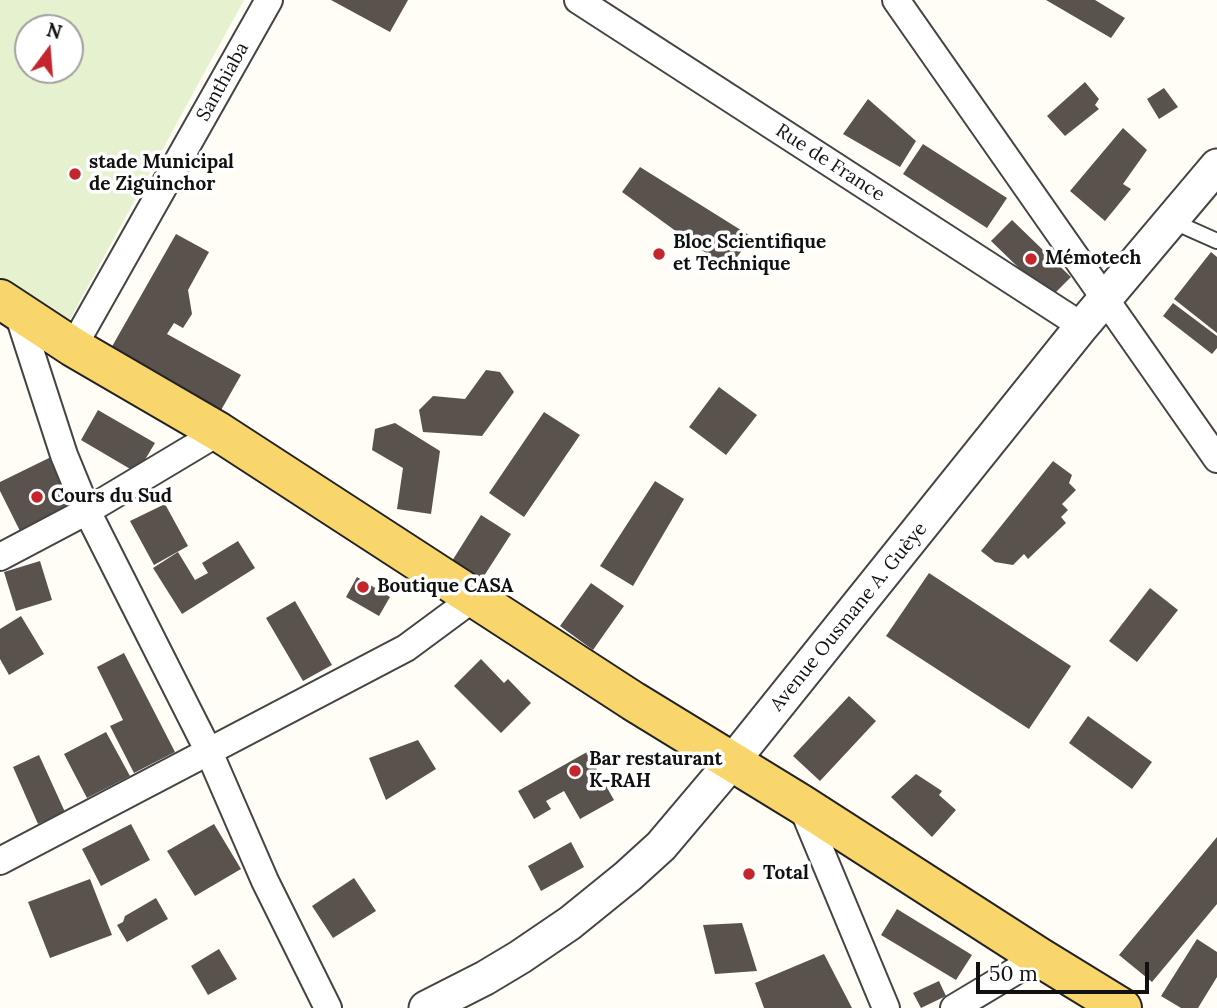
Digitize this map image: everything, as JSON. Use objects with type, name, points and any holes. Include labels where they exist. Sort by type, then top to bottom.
[{"type":"main road","points":[[9,304],[73,347],[219,432],[633,701],[1122,1008]]},
{"type":"street","name":"Santhiaba","points":[[73,347],[269,0]]},
{"type":"street","name":"Rue de France","points":[[578,0],[1082,326]]},
{"type":"street","points":[[896,0],[1217,459]]},
{"type":"street","name":"Avenue Ousmane A. Guèye","points":[[426,1008],[520,957],[579,915],[661,846],[732,762],[1082,326],[1217,166]]},
{"type":"street","points":[[9,304],[59,458],[209,752],[265,881],[328,1008]]},
{"type":"street","points":[[0,557],[87,511],[219,432]]},
{"type":"street","points":[[0,861],[406,648],[475,597]]},
{"type":"street","points":[[801,804],[886,1008]]},
{"type":"street","points":[[954,1008],[1039,957]]},
{"type":"lane","points":[[1170,220],[1217,241]]},
{"type":"green space","name":"stade Municipal de Ziguinchor","points":[[0,0],[244,0],[69,321],[0,278]]},
{"type":"building","points":[[331,0],[408,0],[390,32]]},
{"type":"building","points":[[1046,0],[1095,0],[1125,18],[1111,38]]},
{"type":"building","points":[[1085,82],[1099,99],[1095,105],[1099,109],[1065,136],[1047,116]]},
{"type":"building","points":[[1164,88],[1178,107],[1159,119],[1147,99]]},
{"type":"building","points":[[868,99],[916,141],[900,167],[843,134]]},
{"type":"building","points":[[1123,128],[1147,150],[1123,184],[1131,189],[1105,221],[1070,191]]},
{"type":"building","points":[[923,144],[1007,198],[987,228],[903,174]]},
{"type":"building","points":[[640,167],[752,237],[728,269],[622,192]]},
{"type":"building","name":"Mémotech","points":[[1012,220],[1071,277],[1050,298],[991,241]]},
{"type":"building","points":[[176,234],[209,252],[188,290],[192,314],[183,328],[174,323],[167,334],[241,375],[220,412],[110,350]]},
{"type":"building","points":[[1211,252],[1217,257],[1217,333],[1174,299]]},
{"type":"building","points":[[1173,303],[1217,336],[1217,348],[1212,354],[1163,316]]},
{"type":"building","points":[[486,370],[500,372],[514,392],[482,436],[423,432],[419,410],[433,396],[465,399]]},
{"type":"building","points":[[719,387],[757,415],[726,455],[689,427]]},
{"type":"building","points":[[98,410],[155,443],[137,473],[81,440]]},
{"type":"building","points":[[544,412],[580,435],[524,517],[489,493]]},
{"type":"building","points":[[395,423],[440,451],[431,514],[397,509],[403,468],[372,450],[375,429]]},
{"type":"building","name":"Cours du Sud","points":[[51,457],[75,503],[20,531],[0,491],[0,482]]},
{"type":"building","points":[[1053,461],[1072,475],[1069,483],[1076,490],[1062,504],[1068,510],[1061,517],[1066,523],[1028,559],[1024,554],[1013,565],[995,562],[981,551]]},
{"type":"building","points":[[655,481],[684,499],[633,586],[600,566]]},
{"type":"building","points":[[165,504],[188,546],[154,565],[130,521]]},
{"type":"building","points":[[481,515],[511,534],[482,579],[452,561]]},
{"type":"building","points":[[238,541],[255,568],[182,614],[153,568],[178,552],[195,580],[208,573],[202,563]]},
{"type":"building","points":[[40,561],[52,600],[16,611],[4,572]]},
{"type":"building","points":[[929,573],[1071,666],[1029,729],[886,636]]},
{"type":"building","name":"Boutique CASA","points":[[357,577],[390,597],[379,616],[346,597]]},
{"type":"building","points":[[591,583],[624,606],[593,650],[560,626]]},
{"type":"building","points":[[1150,588],[1178,610],[1137,662],[1109,641]]},
{"type":"building","points":[[295,601],[332,665],[303,681],[266,618]]},
{"type":"building","points":[[21,616],[44,654],[9,675],[0,659],[0,629]]},
{"type":"building","points":[[124,653],[175,752],[134,773],[110,726],[123,720],[97,667]]},
{"type":"building","points":[[481,659],[504,683],[508,679],[531,703],[501,733],[454,686]]},
{"type":"building","points":[[849,696],[876,721],[820,781],[793,756]]},
{"type":"building","points":[[1088,716],[1152,762],[1132,789],[1069,743]]},
{"type":"building","points":[[106,732],[130,776],[87,798],[64,754]]},
{"type":"building","points":[[418,740],[436,769],[386,800],[369,758]]},
{"type":"building","name":"Bar restaurant K-RAH","points":[[587,752],[614,800],[580,819],[564,791],[546,801],[551,809],[534,819],[518,791]]},
{"type":"building","points":[[39,755],[65,812],[38,824],[13,767]]},
{"type":"building","points":[[916,774],[942,791],[939,795],[956,810],[932,837],[891,797]]},
{"type":"building","points":[[131,824],[150,860],[101,886],[82,849]]},
{"type":"building","points":[[214,824],[241,869],[195,896],[167,851]]},
{"type":"building","points":[[1217,837],[1217,904],[1152,982],[1119,955]]},
{"type":"building","points":[[571,842],[584,867],[541,891],[528,866]]},
{"type":"building","points":[[354,878],[376,911],[333,938],[312,906]]},
{"type":"building","points":[[90,879],[112,935],[50,958],[28,902]]},
{"type":"building","points":[[156,898],[168,919],[127,942],[117,925],[123,922],[125,916]]},
{"type":"building","points":[[897,909],[972,955],[956,980],[881,935]]},
{"type":"building","points":[[742,923],[757,971],[715,974],[703,925]]},
{"type":"building","points":[[1197,939],[1217,952],[1217,977],[1198,1008],[1181,1008],[1161,996]]},
{"type":"building","points":[[219,949],[237,979],[208,995],[191,966]]},
{"type":"building","points":[[824,954],[852,1008],[764,1008],[755,983]]},
{"type":"building","points":[[939,981],[946,996],[921,1008],[913,993]]},
{"type":"place","name":"stade Municipal de Ziguinchor","points":[[75,174]]},
{"type":"place","name":"Bloc Scientifique et Technique","points":[[659,254]]},
{"type":"place","name":"Mémotech","points":[[1031,259]]},
{"type":"place","name":"Cours du Sud","points":[[37,497]]},
{"type":"place","name":"Boutique CASA","points":[[363,587]]},
{"type":"place","name":"Bar restaurant K-RAH","points":[[575,771]]},
{"type":"place","name":"Total","points":[[749,874]]}]
